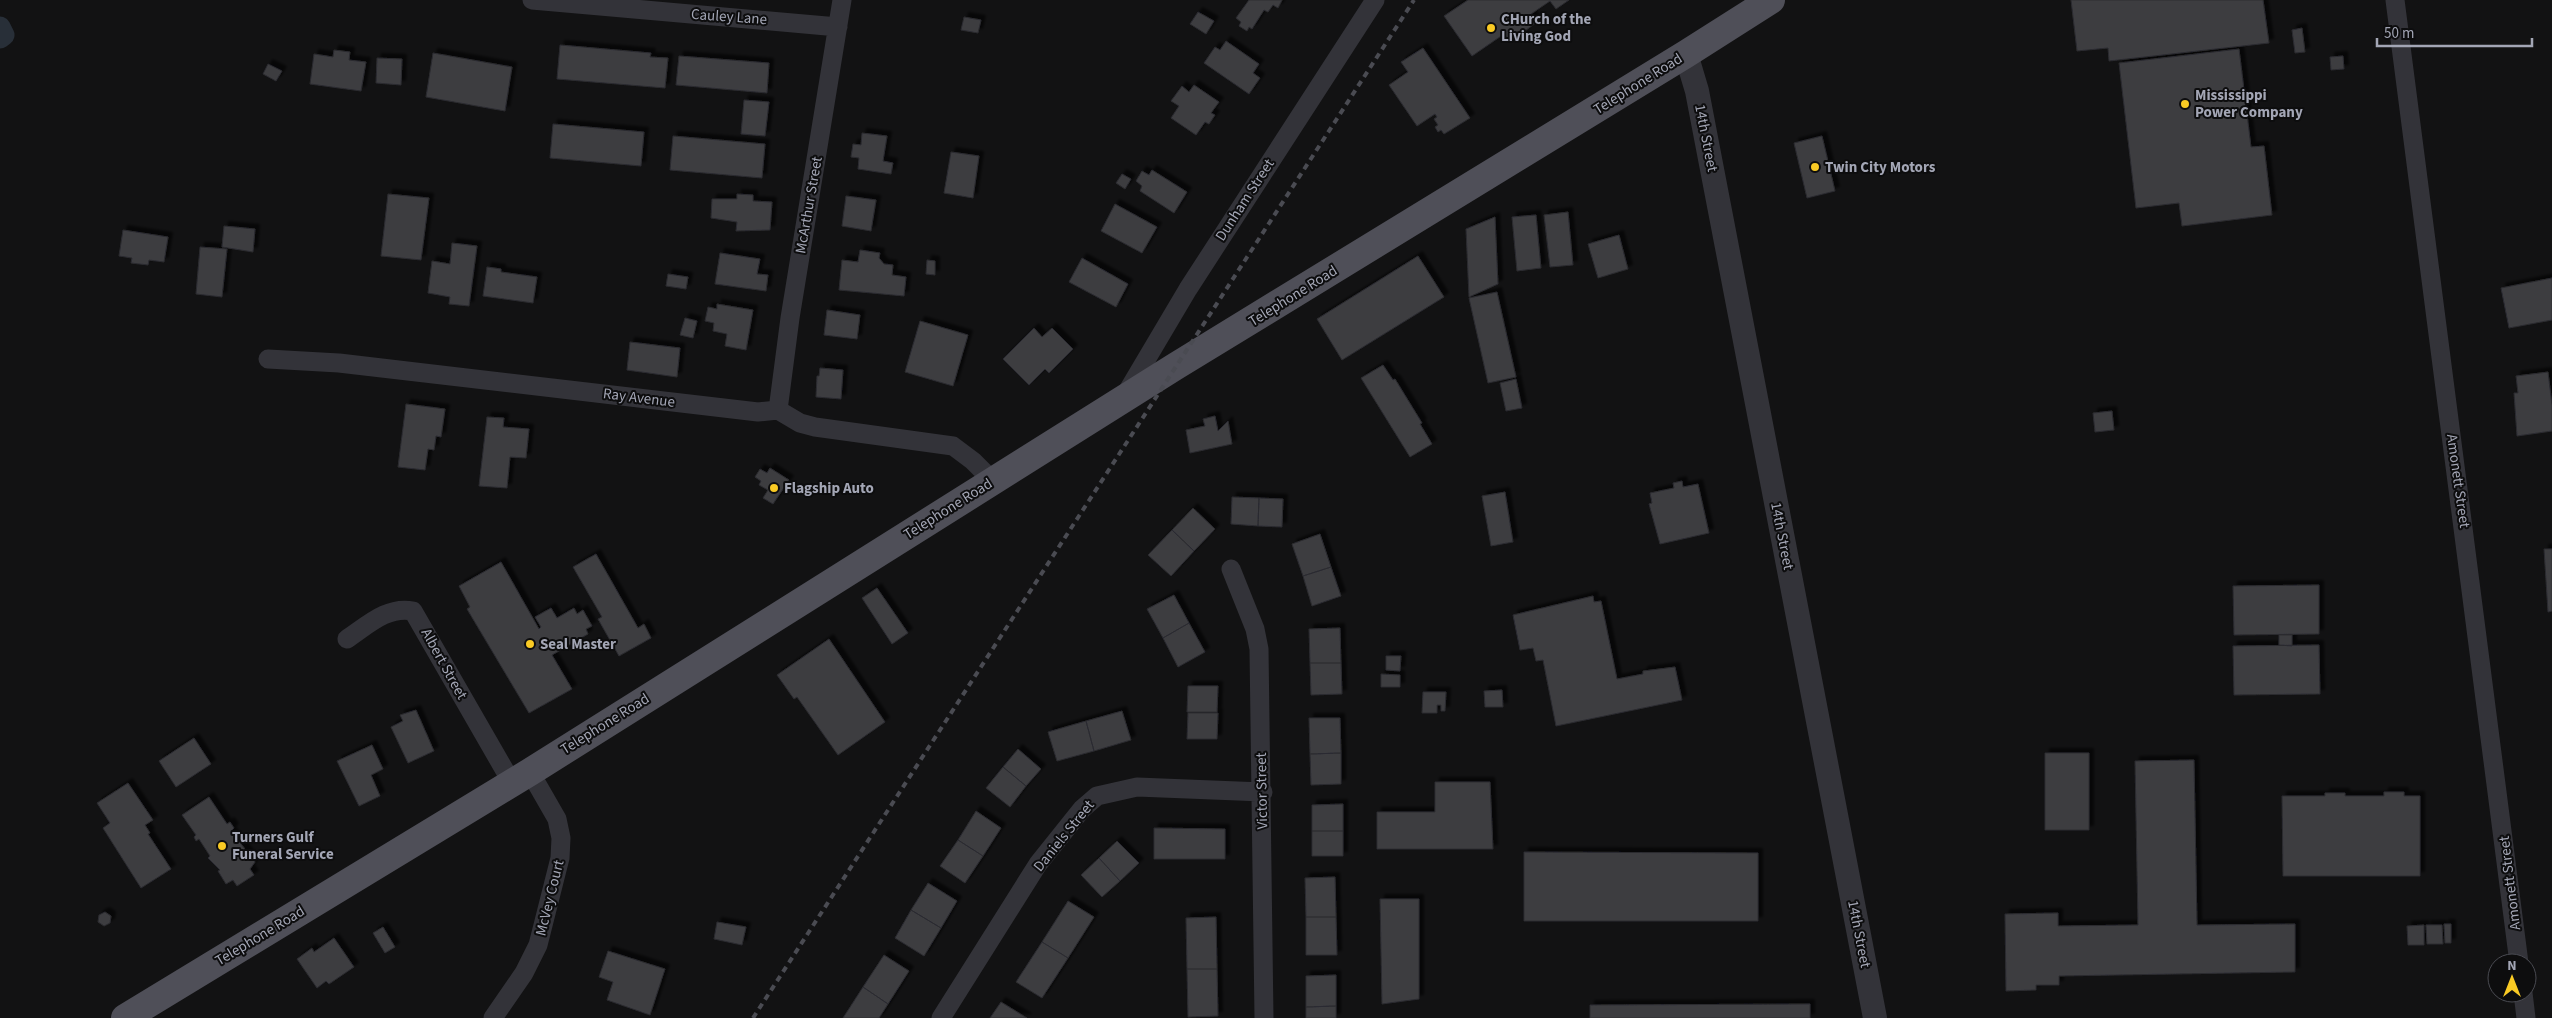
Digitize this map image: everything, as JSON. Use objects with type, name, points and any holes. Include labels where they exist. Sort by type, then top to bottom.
[{"type":"main road","name":"Telephone Road","points":[[125,1018],[521,777],[1176,366],[1771,0]]},
{"type":"street","name":"Cauley Lane","points":[[532,0],[838,27]]},
{"type":"street","name":"McArthur Street","points":[[778,410],[790,318],[842,0]]},
{"type":"street","name":"Dunham Street","points":[[1120,402],[1188,289],[1375,0]]},
{"type":"street","name":"Amonett Street","points":[[2395,0],[2519,953]]},
{"type":"street","name":"14th Street","points":[[1686,54],[1697,91],[1875,1018]]},
{"type":"street","name":"Ray Avenue","points":[[268,359],[339,363],[758,412],[778,410]]},
{"type":"street","points":[[778,410],[800,423],[815,427],[952,446],[973,461],[992,481]]},
{"type":"street","name":"Victor Street","points":[[1231,569],[1255,630],[1259,649],[1263,792],[1264,1018]]},
{"type":"street","name":"Albert Street","points":[[347,639],[388,612],[404,609],[413,611],[521,777]]},
{"type":"street","name":"McVey Court","points":[[493,1018],[509,997],[538,945],[560,858],[561,838],[557,819],[521,777]]},
{"type":"street","name":"Daniels Street","points":[[941,1018],[1038,864],[1082,809],[1097,796],[1137,786],[1263,792]]},
{"type":"street","points":[[2524,1003],[2526,1018]]},
{"type":"building","points":[[1249,0],[1282,0],[1278,8],[1273,5],[1268,12],[1264,10],[1252,29],[1249,27],[1247,31],[1239,26],[1241,22],[1236,18]]},
{"type":"building","name":"CHurch of the Living God","points":[[1468,0],[1569,0],[1556,9],[1550,1],[1531,14],[1537,22],[1510,42],[1504,34],[1472,56],[1444,16]]},
{"type":"building","name":"Mississippi Power Company","points":[[2071,0],[2263,0],[2269,43],[2109,61],[2108,48],[2077,51]]},
{"type":"building","points":[[1198,12],[1214,21],[1206,34],[1190,24]]},
{"type":"building","points":[[964,17],[981,20],[978,33],[961,30]]},
{"type":"building","points":[[2302,28],[2305,52],[2295,53],[2292,30]]},
{"type":"building","points":[[1226,41],[1259,64],[1253,73],[1260,78],[1249,94],[1204,63],[1215,47],[1220,50]]},
{"type":"building","points":[[560,45],[651,53],[650,57],[668,58],[665,88],[557,79]]},
{"type":"building","points":[[1423,48],[1470,118],[1444,134],[1441,130],[1438,132],[1435,127],[1438,125],[1434,119],[1437,117],[1435,114],[1417,126],[1389,85],[1408,72],[1401,62]]},
{"type":"building","name":"Mississippi Power Company","points":[[2239,49],[2251,147],[2264,146],[2272,215],[2182,226],[2179,203],[2136,208],[2119,63]]},
{"type":"building","points":[[334,50],[350,52],[349,60],[366,62],[361,91],[310,84],[314,54],[333,57]]},
{"type":"building","points":[[433,53],[512,67],[505,111],[426,97]]},
{"type":"building","points":[[679,56],[769,63],[767,93],[676,85]]},
{"type":"building","points":[[2343,56],[2344,69],[2331,70],[2330,57]]},
{"type":"building","points":[[377,58],[402,59],[401,85],[376,83]]},
{"type":"building","points":[[268,64],[282,71],[276,81],[263,74]]},
{"type":"building","points":[[1194,85],[1219,102],[1211,113],[1215,115],[1209,124],[1205,122],[1196,135],[1171,118],[1179,106],[1171,101],[1182,86],[1189,92]]},
{"type":"building","points":[[744,100],[769,102],[765,136],[741,134]]},
{"type":"building","points":[[553,124],[644,132],[641,166],[550,158]]},
{"type":"building","points":[[862,133],[887,136],[883,161],[893,163],[891,174],[858,169],[859,158],[851,157],[853,144],[861,145]]},
{"type":"building","points":[[673,136],[765,144],[762,178],[670,170]]},
{"type":"building","name":"Twin City Motors","points":[[1822,136],[1835,191],[1807,198],[1794,143]]},
{"type":"building","points":[[951,152],[979,156],[973,198],[944,193]]},
{"type":"building","points":[[1152,170],[1187,192],[1174,213],[1140,191],[1142,186],[1136,181],[1142,171],[1149,175]]},
{"type":"building","points":[[1122,174],[1131,179],[1125,189],[1116,183]]},
{"type":"building","points":[[388,194],[429,198],[421,260],[381,256]]},
{"type":"building","points":[[737,194],[753,195],[753,201],[772,202],[770,230],[736,231],[737,222],[711,218],[712,199],[737,199]]},
{"type":"building","points":[[846,196],[876,200],[871,231],[842,226]]},
{"type":"building","points":[[1115,204],[1157,227],[1142,253],[1101,231]]},
{"type":"building","points":[[1568,212],[1573,265],[1550,267],[1544,215]]},
{"type":"building","points":[[1536,215],[1541,268],[1517,271],[1512,217]]},
{"type":"building","points":[[1495,217],[1498,284],[1469,297],[1466,229]]},
{"type":"building","points":[[224,226],[255,229],[253,252],[222,247]]},
{"type":"building","points":[[123,230],[168,237],[164,262],[149,260],[148,265],[131,263],[132,258],[119,256]]},
{"type":"building","points":[[1619,235],[1628,269],[1598,278],[1588,244]]},
{"type":"building","points":[[452,243],[477,246],[469,306],[449,304],[450,297],[428,293],[432,261],[450,264]]},
{"type":"building","points":[[200,247],[227,249],[222,297],[196,294]]},
{"type":"building","points":[[860,250],[880,253],[879,258],[884,264],[893,265],[892,275],[906,277],[904,296],[839,290],[842,260],[858,262]]},
{"type":"building","points":[[720,253],[760,259],[757,274],[768,275],[766,291],[715,284]]},
{"type":"building","points":[[1418,256],[1444,297],[1342,360],[1317,319]]},
{"type":"building","points":[[1082,258],[1128,284],[1116,307],[1069,282]]},
{"type":"building","points":[[927,260],[935,261],[935,275],[926,274]]},
{"type":"building","points":[[487,267],[501,269],[501,272],[537,277],[533,303],[483,296]]},
{"type":"building","points":[[668,274],[688,277],[686,289],[666,286]]},
{"type":"building","points":[[2552,278],[2552,320],[2509,328],[2501,288]]},
{"type":"building","points":[[1497,292],[1516,377],[1488,383],[1469,298]]},
{"type":"building","points":[[717,304],[753,310],[746,350],[725,346],[727,334],[713,331],[714,323],[705,321],[708,307],[717,309]]},
{"type":"building","points":[[827,310],[860,315],[857,339],[824,335]]},
{"type":"building","points":[[685,318],[697,321],[693,338],[680,335]]},
{"type":"building","points":[[920,321],[968,335],[953,386],[905,372]]},
{"type":"building","points":[[1034,328],[1042,337],[1052,328],[1073,349],[1049,373],[1045,369],[1029,385],[1003,359]]},
{"type":"building","points":[[630,342],[680,348],[677,377],[627,370]]},
{"type":"building","points":[[1383,365],[1393,380],[1395,379],[1422,423],[1420,424],[1432,444],[1410,457],[1361,378]]},
{"type":"building","points":[[820,368],[843,370],[841,399],[816,397],[817,376],[819,376]]},
{"type":"building","points":[[2548,372],[2552,405],[2552,431],[2517,436],[2514,393],[2518,393],[2516,376]]},
{"type":"building","points":[[1516,379],[1522,408],[1506,411],[1500,383]]},
{"type":"building","points":[[406,404],[445,409],[441,437],[436,436],[434,450],[428,449],[425,470],[398,467]]},
{"type":"building","points":[[2112,411],[2114,430],[2095,432],[2093,413]]},
{"type":"building","points":[[1215,416],[1218,431],[1228,421],[1232,444],[1190,453],[1186,430],[1205,426],[1203,419]]},
{"type":"building","points":[[487,417],[504,418],[503,427],[529,429],[526,458],[510,457],[507,488],[479,486]]},
{"type":"building","name":"Flagship Auto","points":[[770,468],[789,480],[773,504],[763,498],[768,490],[759,485],[761,481],[755,477],[760,469],[767,473]]},
{"type":"building","points":[[1682,481],[1683,487],[1698,484],[1709,533],[1660,544],[1649,504],[1652,503],[1650,493],[1674,488],[1673,483]]},
{"type":"building","points":[[1505,492],[1513,542],[1491,546],[1482,496]]},
{"type":"building","points":[[1232,497],[1259,498],[1258,526],[1231,524]]},
{"type":"building","points":[[1259,498],[1283,499],[1282,527],[1258,526]]},
{"type":"building","points":[[1193,508],[1215,529],[1194,551],[1172,530]]},
{"type":"building","points":[[1172,530],[1194,551],[1171,576],[1148,555]]},
{"type":"building","points":[[1320,534],[1331,567],[1303,576],[1292,544]]},
{"type":"building","points":[[2544,549],[2552,549],[2552,611],[2548,612]]},
{"type":"building","points":[[596,554],[638,628],[644,624],[651,638],[619,656],[598,619],[602,617],[573,567]]},
{"type":"building","name":"Seal Master","points":[[501,562],[539,629],[541,627],[535,617],[551,608],[557,618],[574,608],[577,614],[583,610],[592,626],[586,629],[588,634],[552,655],[572,689],[529,713],[467,609],[470,607],[459,586]]},
{"type":"building","points":[[1331,567],[1341,596],[1312,606],[1303,576]]},
{"type":"building","points":[[2319,585],[2319,634],[2234,635],[2233,586]]},
{"type":"building","points":[[877,588],[908,633],[892,644],[862,598]]},
{"type":"building","points":[[1174,595],[1189,623],[1163,638],[1147,609]]},
{"type":"building","points":[[1593,596],[1594,602],[1601,601],[1617,679],[1643,674],[1643,671],[1675,667],[1682,700],[1556,726],[1543,660],[1536,661],[1533,648],[1520,650],[1513,615]]},
{"type":"building","points":[[1189,623],[1205,652],[1178,667],[1163,638]]},
{"type":"building","points":[[1340,628],[1341,663],[1310,663],[1309,629]]},
{"type":"building","points":[[2279,635],[2292,635],[2292,646],[2279,645]]},
{"type":"building","points":[[829,639],[885,722],[838,755],[797,697],[794,699],[777,675]]},
{"type":"building","points":[[2319,645],[2320,694],[2234,695],[2233,646]]},
{"type":"building","points":[[1386,656],[1401,656],[1400,671],[1386,670]]},
{"type":"building","points":[[1310,663],[1341,663],[1342,694],[1311,695]]},
{"type":"building","points":[[1381,674],[1400,675],[1400,687],[1381,687]]},
{"type":"building","points":[[1188,686],[1218,686],[1217,712],[1187,712]]},
{"type":"building","points":[[1502,690],[1503,707],[1485,707],[1484,691]]},
{"type":"building","points":[[1423,692],[1446,692],[1445,711],[1441,711],[1441,705],[1437,705],[1437,713],[1422,713]]},
{"type":"building","points":[[416,710],[434,751],[408,763],[391,727],[403,721],[400,715]]},
{"type":"building","points":[[1122,711],[1131,740],[1094,751],[1086,721]]},
{"type":"building","points":[[1188,713],[1218,713],[1217,739],[1187,739]]},
{"type":"building","points":[[1309,718],[1340,718],[1341,753],[1310,754]]},
{"type":"building","points":[[1086,721],[1094,751],[1057,761],[1048,732]]},
{"type":"building","points":[[194,738],[211,764],[176,787],[159,761]]},
{"type":"building","points":[[372,745],[383,769],[371,775],[380,796],[359,806],[337,761]]},
{"type":"building","points":[[1018,749],[1041,769],[1026,786],[1003,767]]},
{"type":"building","points":[[1341,753],[1341,784],[1311,785],[1310,754]]},
{"type":"building","points":[[2045,753],[2089,753],[2089,830],[2045,830]]},
{"type":"building","points":[[2194,760],[2197,925],[2295,924],[2295,972],[2059,976],[2059,985],[2036,985],[2036,990],[2006,991],[2005,914],[2058,913],[2058,926],[2138,925],[2135,761]]},
{"type":"building","points":[[1003,767],[1026,786],[1010,807],[986,788]]},
{"type":"building","points":[[1435,782],[1490,782],[1493,849],[1377,849],[1377,812],[1435,812]]},
{"type":"building","points":[[128,783],[153,820],[145,825],[150,833],[148,834],[171,869],[141,888],[103,828],[110,823],[97,803]]},
{"type":"building","points":[[2384,792],[2404,792],[2404,796],[2420,796],[2420,876],[2283,876],[2282,796],[2325,796],[2325,793],[2345,793],[2345,796],[2384,796]]},
{"type":"building","name":"Turners Gulf Funeral Service","points":[[209,797],[227,824],[230,822],[234,828],[231,831],[255,862],[250,869],[254,875],[237,886],[233,880],[226,884],[218,871],[220,870],[208,858],[210,856],[199,839],[196,841],[194,837],[196,835],[182,815]]},
{"type":"building","points":[[1343,804],[1343,831],[1312,831],[1312,805]]},
{"type":"building","points":[[976,811],[1001,828],[983,856],[958,840]]},
{"type":"building","points":[[1154,828],[1225,829],[1225,859],[1154,859]]},
{"type":"building","points":[[1312,831],[1343,831],[1343,856],[1312,856]]},
{"type":"building","points":[[958,840],[983,856],[965,883],[940,866]]},
{"type":"building","points":[[1117,841],[1139,863],[1120,881],[1099,858]]},
{"type":"building","points":[[1524,852],[1758,853],[1758,921],[1524,921]]},
{"type":"building","points":[[1099,858],[1120,881],[1102,897],[1081,875]]},
{"type":"building","points":[[1335,877],[1336,917],[1306,917],[1305,878]]},
{"type":"building","points":[[928,883],[957,901],[941,928],[911,910]]},
{"type":"building","points":[[1380,899],[1419,899],[1419,999],[1382,1004]]},
{"type":"building","points":[[1068,901],[1094,917],[1068,958],[1042,942]]},
{"type":"building","points":[[911,910],[941,928],[924,956],[895,938]]},
{"type":"building","points":[[105,912],[111,916],[110,923],[104,926],[98,922],[99,915]]},
{"type":"building","points":[[1216,917],[1217,969],[1187,969],[1186,918]]},
{"type":"building","points":[[1306,917],[1336,917],[1337,955],[1306,955]]},
{"type":"building","points":[[717,922],[746,927],[742,945],[714,939]]},
{"type":"building","points":[[2444,924],[2451,924],[2451,943],[2445,943]]},
{"type":"building","points":[[2424,925],[2424,945],[2408,945],[2407,926]]},
{"type":"building","points":[[2426,925],[2442,925],[2443,944],[2427,944]]},
{"type":"building","points":[[383,927],[395,947],[385,953],[373,933]]},
{"type":"building","points":[[334,938],[354,967],[329,984],[326,981],[317,988],[297,959],[312,948],[314,952]]},
{"type":"building","points":[[1042,942],[1068,958],[1042,998],[1016,982]]},
{"type":"building","points":[[608,951],[665,969],[650,1015],[607,1000],[613,982],[599,977]]},
{"type":"building","points":[[884,955],[909,971],[888,1004],[863,987]]},
{"type":"building","points":[[1187,969],[1217,969],[1218,1016],[1188,1017]]},
{"type":"building","points":[[1336,975],[1336,1006],[1306,1007],[1306,976]]},
{"type":"building","points":[[863,987],[888,1004],[879,1018],[843,1018]]},
{"type":"building","points":[[1001,1002],[1027,1018],[990,1018]]},
{"type":"building","points":[[1810,1004],[1810,1018],[1590,1018],[1590,1005]]},
{"type":"building","points":[[1336,1006],[1336,1018],[1306,1018],[1306,1007]]},
{"type":"waterway","points":[[0,27],[4,35],[0,38]]},
{"type":"railway","points":[[753,1018],[1414,0]]},
{"type":"place","name":"CHurch of the Living God","points":[[1491,28]]},
{"type":"place","name":"Mississippi Power Company","points":[[2185,104]]},
{"type":"place","name":"Twin City Motors","points":[[1815,167]]},
{"type":"place","name":"Flagship Auto","points":[[774,488]]},
{"type":"place","name":"Seal Master","points":[[530,644]]},
{"type":"place","name":"Turners Gulf Funeral Service","points":[[222,846]]}]
